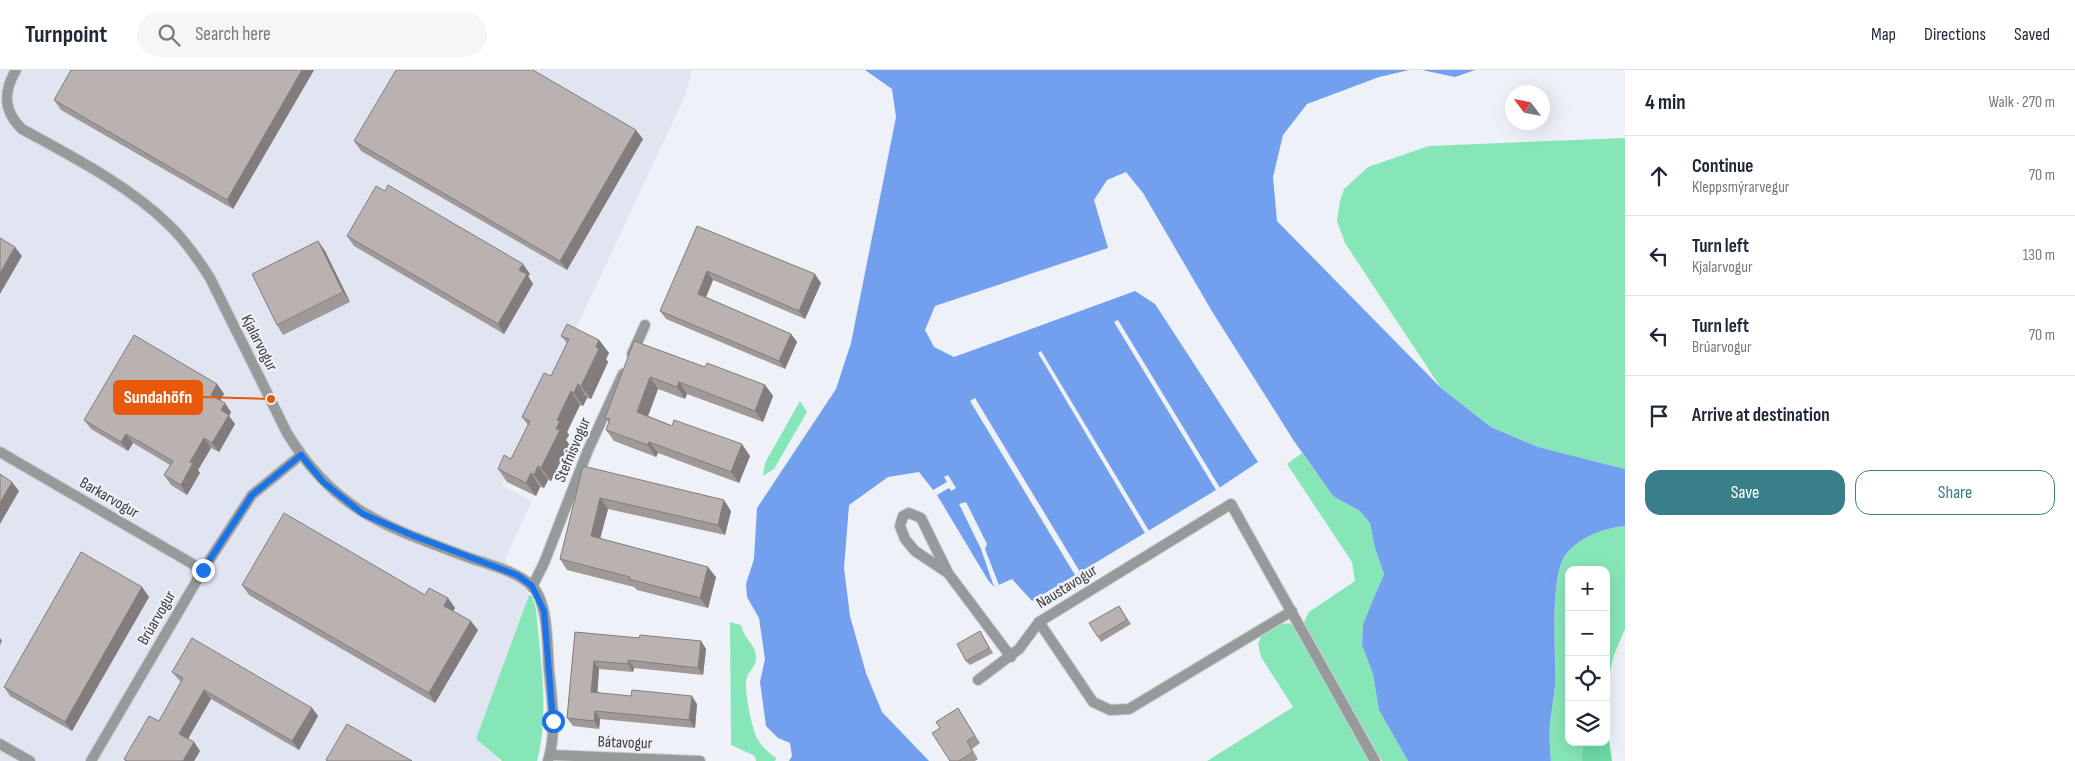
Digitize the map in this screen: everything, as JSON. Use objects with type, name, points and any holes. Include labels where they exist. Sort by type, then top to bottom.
[{"type":"street","name":"Kjalarvogur","points":[[16,70],[10,81],[6,99],[7,108],[15,123],[136,197],[169,225],[198,260],[210,278],[287,433],[301,455],[323,482],[363,514],[414,536],[517,575],[532,586]]},
{"type":"street","name":"Stefnisvogur","points":[[532,586],[544,563],[588,450],[645,325]]},
{"type":"street","name":"Barkarvogur","points":[[0,452],[203,570]]},
{"type":"street","name":"Brúarvogur","points":[[91,761],[203,570],[252,495],[301,455]]},
{"type":"street","name":"Naustavogur","points":[[1292,611],[1129,709],[1110,710],[1093,702],[1038,622],[1230,504],[1292,611],[1375,761]]},
{"type":"street","points":[[948,573],[910,545],[900,526],[903,516],[909,513],[921,518],[948,573],[1011,657]]},
{"type":"street","points":[[532,586],[544,611],[553,721],[549,758]]},
{"type":"street","points":[[978,680],[1011,657],[1038,622]]},
{"type":"street","points":[[0,744],[30,761]]},
{"type":"street","name":"Bátavogur","points":[[549,758],[700,761]]},
{"type":"shaded area","points":[[0,70],[692,70],[686,94],[502,486],[532,501],[505,559],[529,595],[476,739],[500,761],[0,761]]},
{"type":"green space","points":[[1625,138],[1625,469],[1538,447],[1491,427],[1441,388],[1345,243],[1337,221],[1344,189],[1368,167],[1429,146]]},
{"type":"green space","points":[[800,401],[807,412],[774,469],[763,476],[765,463]]},
{"type":"green space","points":[[1302,453],[1333,496],[1360,511],[1370,523],[1375,548],[1384,574],[1363,624],[1362,645],[1373,674],[1379,710],[1408,761],[1382,761],[1303,624],[1309,612],[1355,581],[1352,562],[1287,464]]},
{"type":"green space","points":[[1625,526],[1625,629],[1614,655],[1610,671],[1610,566],[1565,566],[1565,746],[1605,746],[1605,761],[1551,761],[1550,728],[1555,685],[1554,620],[1559,571],[1563,559],[1574,546],[1590,536],[1616,527]]},
{"type":"green space","points":[[529,595],[532,596],[536,609],[542,666],[543,723],[541,742],[537,761],[502,761],[476,739]]},
{"type":"green space","points":[[730,622],[741,625],[755,652],[755,662],[746,682],[749,708],[757,738],[765,749],[776,758],[775,761],[756,761],[755,756],[731,745]]},
{"type":"green space","points":[[1289,623],[1297,627],[1372,761],[1207,761],[1293,707],[1261,657],[1258,644],[1261,636],[1282,624]]},
{"type":"green space","points":[[1584,746],[1610,746],[1612,761],[1582,761]]},
{"type":"water","points":[[865,70],[1409,70],[1379,77],[1307,104],[1283,135],[1273,177],[1277,221],[1441,388],[1491,427],[1538,447],[1625,469],[1625,526],[1608,529],[1582,540],[1568,552],[1563,559],[1559,571],[1554,620],[1555,685],[1550,728],[1551,761],[1408,761],[1379,710],[1373,674],[1362,645],[1363,624],[1384,574],[1375,548],[1370,523],[1360,511],[1333,496],[1294,441],[1213,313],[1143,193],[1126,172],[1107,180],[1094,200],[1108,248],[935,306],[925,330],[934,347],[954,357],[1135,291],[1155,304],[1258,462],[1216,490],[1032,601],[1012,579],[994,587],[937,495],[919,472],[888,477],[849,505],[844,568],[850,616],[866,673],[882,712],[929,761],[789,761],[792,756],[790,743],[778,738],[766,726],[760,682],[765,659],[759,618],[747,597],[746,584],[754,559],[757,508],[836,389],[851,343],[896,117],[892,89]]},
{"type":"water","points":[[1422,70],[1475,70],[1455,77]]},
{"type":"pier","points":[[1118,320],[1220,488],[1216,490],[1114,322]]},
{"type":"pier","points":[[1041,351],[1149,531],[1145,533],[1038,353]]},
{"type":"pier","points":[[975,398],[1080,572],[1075,575],[970,401]]},
{"type":"pier","points":[[948,475],[956,488],[951,491],[949,488],[937,495],[933,490],[947,482],[944,477]]},
{"type":"pier","points":[[966,502],[987,544],[985,549],[999,585],[994,587],[981,549],[959,504]]},
{"type":"building","points":[[71,70],[302,70],[227,200],[54,100]]},
{"type":"building","points":[[396,70],[533,70],[636,130],[560,261],[354,141]]},
{"type":"building","points":[[388,185],[523,264],[519,270],[527,274],[498,324],[347,236],[376,186],[385,191]]},
{"type":"building","points":[[697,226],[815,274],[799,311],[707,271],[698,294],[791,334],[779,361],[660,311]]},
{"type":"building","points":[[0,238],[15,247],[0,273]]},
{"type":"building","points":[[318,241],[343,292],[277,325],[252,274]]},
{"type":"building","points":[[567,324],[599,340],[596,347],[599,349],[581,386],[578,384],[574,393],[571,391],[557,420],[560,421],[556,429],[560,430],[541,468],[538,466],[534,475],[531,473],[526,483],[498,469],[504,455],[511,459],[530,421],[522,417],[544,373],[551,376],[569,339],[561,336]]},
{"type":"building","points":[[134,335],[217,384],[211,395],[225,403],[221,410],[229,415],[212,443],[204,438],[190,462],[193,463],[181,485],[164,475],[173,461],[126,434],[121,442],[84,420]]},
{"type":"building","points":[[634,341],[705,367],[707,363],[765,385],[755,411],[679,382],[677,387],[650,377],[637,412],[672,426],[674,420],[742,444],[731,472],[649,442],[648,445],[606,430],[610,419],[605,418]]},
{"type":"building","points":[[583,466],[724,500],[718,525],[600,498],[591,536],[708,567],[700,598],[560,559]]},
{"type":"building","points":[[0,474],[12,482],[0,503]]},
{"type":"building","points":[[284,513],[425,595],[429,588],[448,598],[444,606],[471,621],[429,693],[242,585]]},
{"type":"building","points":[[81,552],[142,587],[65,722],[4,687]]},
{"type":"building","points":[[1119,606],[1127,620],[1098,637],[1089,623]]},
{"type":"building","points":[[980,631],[989,648],[966,661],[957,644]]},
{"type":"building","points":[[575,632],[639,638],[640,635],[701,641],[698,668],[628,660],[628,664],[594,661],[591,692],[631,696],[632,690],[692,696],[689,720],[595,711],[594,721],[567,718]]},
{"type":"building","points":[[192,638],[312,708],[292,741],[204,690],[179,734],[194,742],[183,761],[127,761],[124,759],[149,716],[159,721],[183,678],[172,672]]},
{"type":"building","points":[[958,708],[975,736],[967,741],[973,752],[959,761],[950,761],[932,733],[940,728],[936,722]]},
{"type":"building","points":[[347,724],[412,761],[326,760]]},
{"type":"place","name":"Sundahöfn","points":[[271,399]]},
{"type":"route","points":[[203,570],[252,495],[301,455],[323,482],[363,514],[386,525],[517,575],[532,586],[538,595],[544,611],[553,721]]}]
